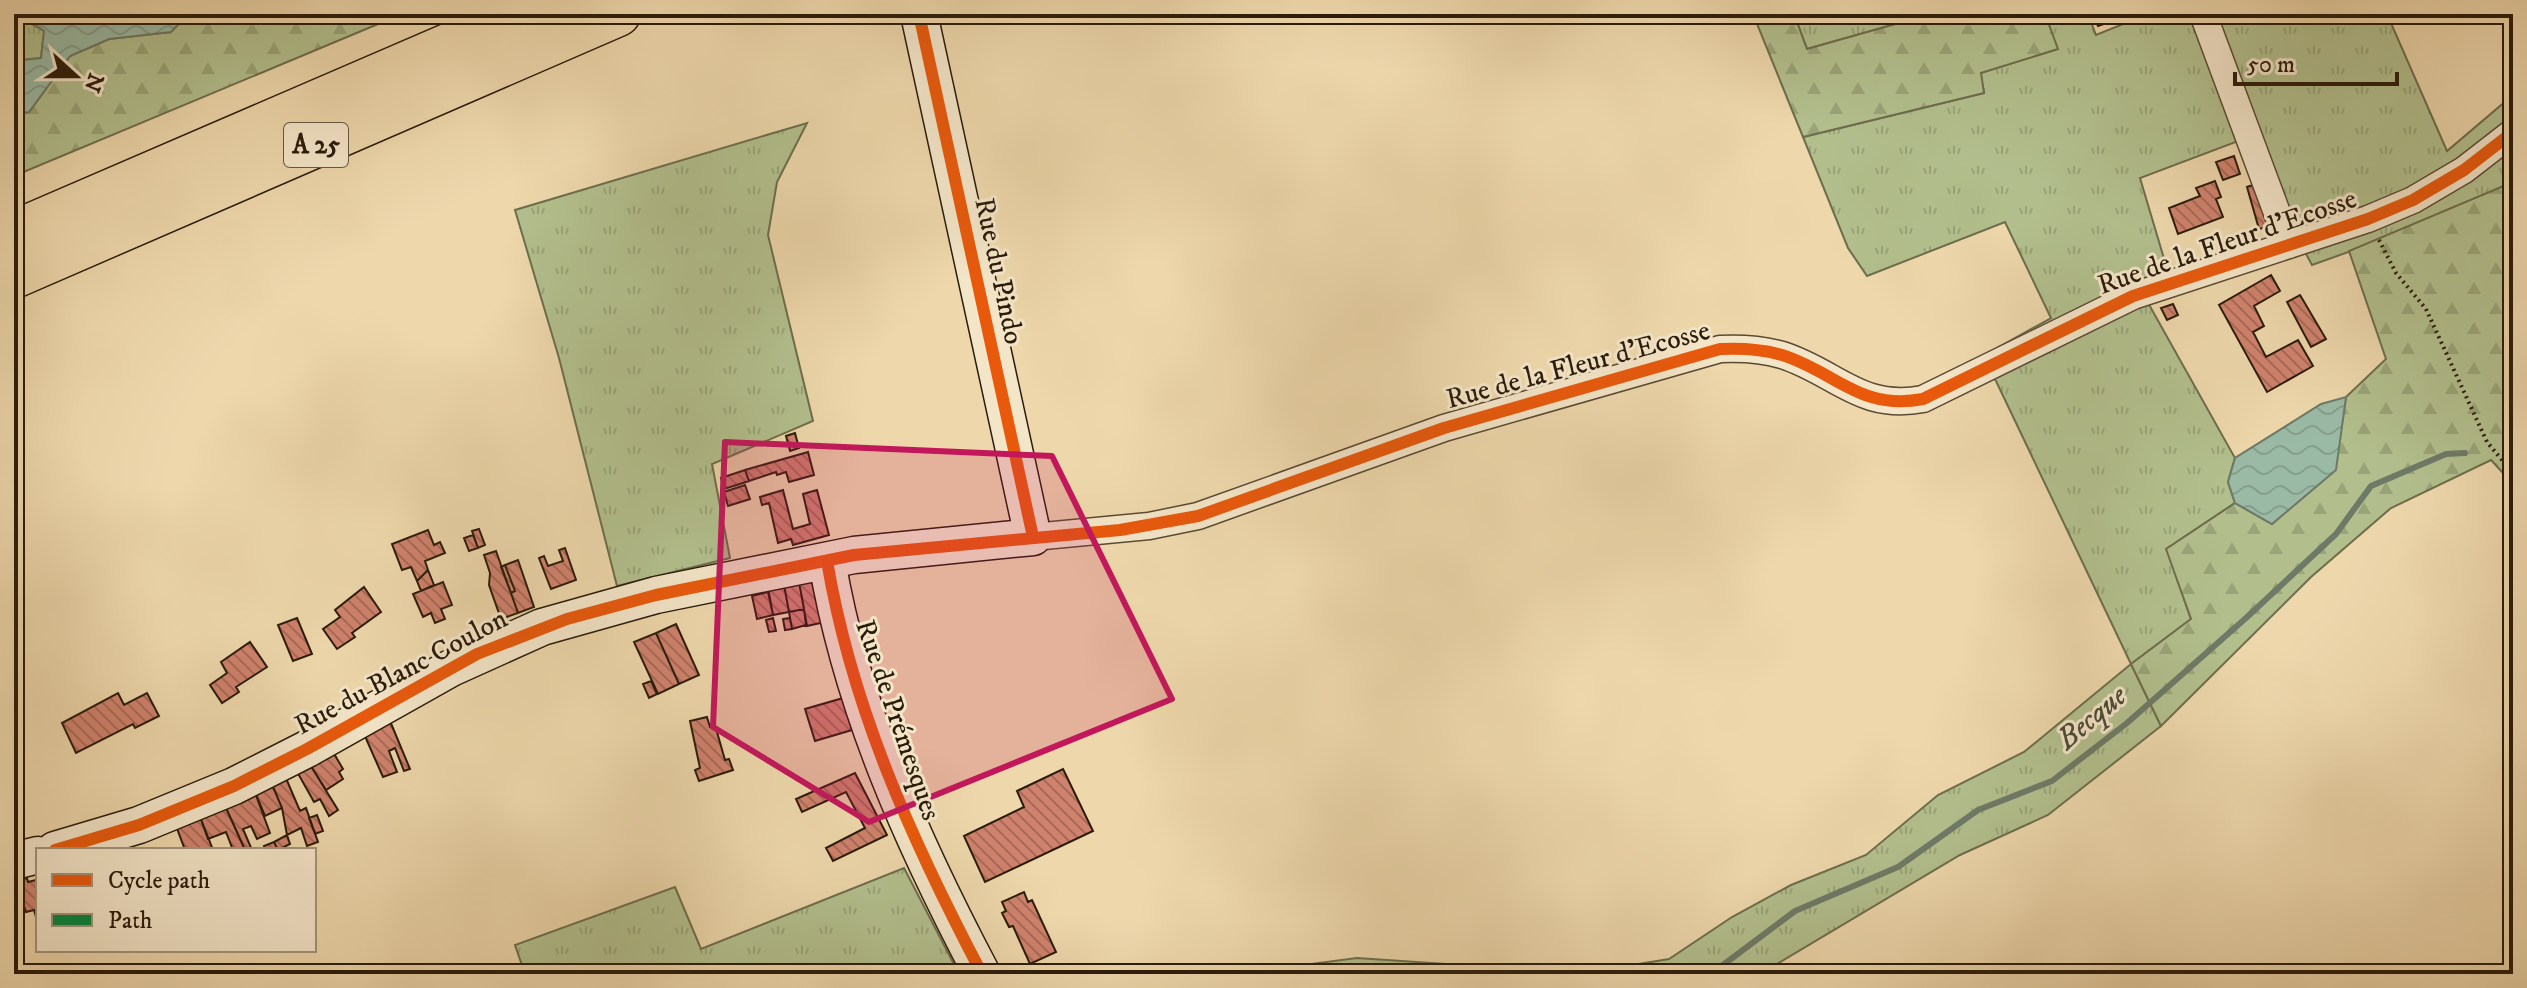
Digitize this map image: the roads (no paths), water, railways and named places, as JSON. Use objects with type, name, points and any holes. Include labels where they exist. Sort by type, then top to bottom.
[{"type":"highway","name":"A 25","points":[[14,233],[522,14]]},
{"type":"highway","name":"A 25","points":[[14,276],[618,14]]},
{"type":"street","name":"Rue du Pindo","points":[[919,14],[1033,537]]},
{"type":"street","points":[[2203,14],[2289,245]]},
{"type":"street","name":"Rue de la Fleur d'Ecosse","points":[[1033,537],[1120,530],[1198,516],[1444,428],[1720,349],[1750,349],[1783,355],[1874,400],[1897,402],[1923,399],[2133,296],[2368,219],[2446,182],[2513,132]]},
{"type":"street","name":"Rue du Blanc Coulon","points":[[62,848],[139,825],[234,786],[451,668],[532,630],[656,595],[827,561],[1033,537]]},
{"type":"street","name":"Rue de Prémesques","points":[[827,561],[836,609],[887,777],[914,841],[982,974]]},
{"type":"street","points":[[14,861],[36,856]]},
{"type":"water","points":[[19,14],[188,14],[171,32],[109,39],[70,56],[29,112],[14,114],[14,61],[41,58],[44,31]]},
{"type":"water","points":[[2346,397],[2336,470],[2272,524],[2235,503],[2228,482],[2235,458],[2321,404]]},
{"type":"waterway","name":"Becque","points":[[1711,974],[1795,911],[1898,867],[1978,810],[2052,781],[2127,723],[2246,618],[2336,534],[2371,486],[2446,454],[2465,453]]}]
